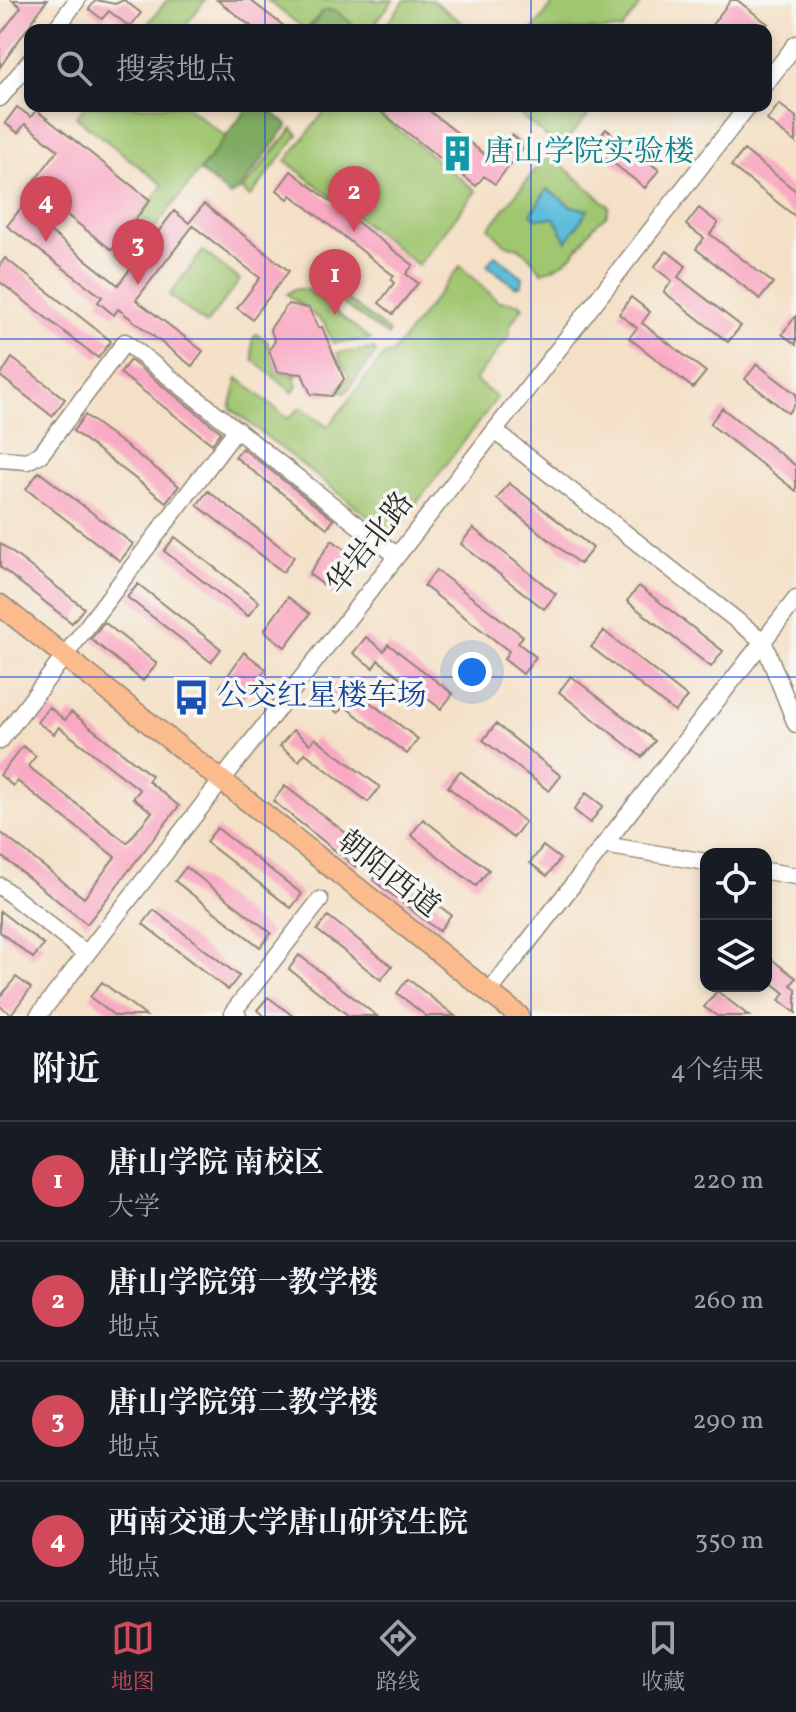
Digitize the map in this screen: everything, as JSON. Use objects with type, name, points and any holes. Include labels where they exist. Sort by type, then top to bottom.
[{"type":"main road","name":"朝阳西道","points":[[0,605],[62,659]]},
{"type":"main road","name":"朝阳西道","points":[[0,613],[140,721],[202,775],[220,781],[519,1016]]},
{"type":"street","points":[[59,24],[77,0]]},
{"type":"street","points":[[772,75],[796,44]]},
{"type":"street","points":[[0,98],[24,68]]},
{"type":"street","name":"华岩北路","points":[[38,1016],[743,112]]},
{"type":"street","points":[[0,459],[27,461],[41,454],[125,342],[397,556]]},
{"type":"street","points":[[0,741],[237,429]]},
{"type":"street","points":[[496,432],[763,641],[796,724]]},
{"type":"street","points":[[489,992],[796,599]]},
{"type":"street","points":[[604,845],[700,861]]},
{"type":"street","points":[[772,872],[796,876]]},
{"type":"street","points":[[0,886],[86,954]]},
{"type":"street","points":[[238,1016],[233,1012],[320,900]]},
{"type":"green space","points":[[167,0],[205,0],[187,24],[148,24]]},
{"type":"green space","points":[[267,0],[393,0],[375,24],[347,24],[322,12],[311,24],[298,24]]},
{"type":"green space","points":[[405,0],[432,0],[464,24],[387,24]]},
{"type":"green space","points":[[556,0],[644,0],[626,24],[538,24]]},
{"type":"green space","points":[[336,11],[352,24],[313,24],[322,12]]},
{"type":"green space","points":[[80,112],[194,112],[226,137],[128,262],[114,251],[163,185],[76,117]]},
{"type":"green space","points":[[244,112],[272,112],[288,125],[239,190],[230,196],[200,171]]},
{"type":"green space","points":[[324,112],[377,112],[476,191],[418,265],[286,161]]},
{"type":"green space","points":[[516,112],[591,112],[563,144],[554,143]]},
{"type":"green space","points":[[293,128],[298,135],[250,197],[242,190]]},
{"type":"green space","points":[[548,159],[558,162],[609,206],[606,216],[566,261],[542,272],[526,254],[506,245],[489,228],[541,163]]},
{"type":"green space","points":[[203,251],[240,280],[206,324],[169,295]]},
{"type":"green space","points":[[460,266],[498,301],[519,303],[523,307],[510,325],[510,335],[475,380],[497,398],[392,535],[230,408],[238,378],[288,419],[301,407],[328,427],[384,355],[392,354]]},
{"type":"green space","points":[[294,289],[307,289],[371,340],[333,343],[324,323],[287,294]]},
{"type":"green space","points":[[335,290],[389,332],[388,336],[331,295]]},
{"type":"green space","points":[[256,334],[267,341],[277,372],[298,375],[294,378],[297,386],[293,392],[253,360],[252,341]]},
{"type":"green space","points":[[374,349],[376,353],[345,393],[338,390],[349,377],[337,353]]},
{"type":"water","points":[[547,189],[571,206],[588,210],[567,241],[554,218],[536,218],[531,214]]},
{"type":"water","points":[[495,255],[523,277],[522,285],[516,287],[487,265]]},
{"type":"building","points":[[12,0],[47,0],[30,24],[24,24],[24,33],[0,67],[0,35],[21,7]]},
{"type":"building","points":[[96,0],[115,4],[124,0],[141,13],[132,24],[126,24],[109,11],[102,19],[89,9]]},
{"type":"building","points":[[217,0],[250,0],[281,24],[248,24]]},
{"type":"building","points":[[731,0],[737,0],[768,24],[713,24]]},
{"type":"building","points":[[779,104],[796,117],[796,143],[767,120]]},
{"type":"building","points":[[17,107],[31,117],[39,112],[150,200],[112,250],[46,199],[32,217],[118,285],[174,211],[189,223],[204,204],[289,271],[252,319],[237,308],[260,278],[193,226],[136,300],[203,351],[192,366],[118,309],[114,315],[98,302],[102,297],[7,226],[35,190],[30,187],[58,150],[25,124],[18,133],[5,123]]},
{"type":"building","name":"唐山学院实验楼","points":[[381,112],[431,112],[492,160],[512,135],[525,146],[495,184],[484,176],[476,186]]},
{"type":"building","points":[[606,129],[659,170],[645,188],[592,146]]},
{"type":"building","points":[[744,150],[796,191],[796,217],[731,166]]},
{"type":"building","points":[[291,171],[413,265],[406,274],[418,283],[393,314],[379,303],[394,283],[391,280],[394,276],[291,195],[288,199],[277,190]]},
{"type":"building","points":[[699,208],[718,223],[710,234],[773,283],[760,299],[696,249],[704,238],[686,225]]},
{"type":"building","points":[[667,251],[686,266],[678,277],[741,326],[728,342],[664,292],[672,281],[654,267]]},
{"type":"building","points":[[5,258],[111,341],[98,358],[0,282],[0,265]]},
{"type":"building","points":[[631,297],[650,312],[642,323],[706,372],[693,388],[629,338],[637,328],[619,314]]},
{"type":"building","points":[[288,304],[309,308],[318,328],[322,327],[344,379],[332,396],[311,394],[302,374],[277,372],[269,350],[275,341],[270,329]]},
{"type":"building","points":[[796,316],[796,345],[782,334]]},
{"type":"building","points":[[12,358],[65,399],[52,416],[0,376]]},
{"type":"building","points":[[130,360],[221,432],[212,444],[120,373]]},
{"type":"building","points":[[757,364],[796,394],[796,403],[788,413],[745,379]]},
{"type":"building","points":[[722,408],[796,466],[796,491],[710,424]]},
{"type":"building","points":[[85,415],[179,486],[166,502],[73,431]]},
{"type":"building","points":[[242,448],[334,520],[327,528],[235,457]]},
{"type":"building","points":[[39,472],[133,544],[120,561],[26,489]]},
{"type":"building","points":[[509,483],[593,548],[580,564],[497,499]]},
{"type":"building","points":[[208,491],[294,557],[283,572],[197,505]]},
{"type":"building","points":[[473,528],[556,594],[544,609],[461,544]]},
{"type":"building","points":[[175,537],[259,602],[248,616],[164,551]]},
{"type":"building","points":[[332,540],[354,556],[329,589],[309,574]]},
{"type":"building","points":[[0,543],[84,608],[72,623],[0,567]]},
{"type":"building","points":[[436,570],[523,636],[518,643],[536,657],[523,674],[504,659],[509,651],[424,586]]},
{"type":"building","points":[[138,584],[221,649],[211,662],[127,597]]},
{"type":"building","points":[[639,586],[723,651],[711,667],[627,601]]},
{"type":"building","points":[[288,597],[310,614],[285,647],[264,631]]},
{"type":"building","points":[[104,622],[157,664],[143,681],[91,639]]},
{"type":"building","points":[[604,631],[687,697],[675,712],[591,647]]},
{"type":"building","points":[[366,637],[384,651],[388,644],[453,694],[441,709],[378,660],[373,668],[353,653]]},
{"type":"building","points":[[244,652],[266,669],[241,702],[220,687]]},
{"type":"building","points":[[571,676],[655,741],[642,757],[559,692]]},
{"type":"building","points":[[331,682],[349,696],[354,690],[418,739],[407,754],[344,706],[338,713],[319,698]]},
{"type":"building","points":[[49,707],[65,720],[71,712],[152,776],[148,781],[179,806],[87,924],[0,855],[0,832],[84,898],[115,857],[17,781],[13,786],[0,775],[23,746],[36,756],[28,766],[127,843],[152,812],[133,798],[140,790],[59,727],[54,734],[37,722]]},
{"type":"building","points":[[496,724],[561,776],[549,791],[483,740]]},
{"type":"building","points":[[293,730],[310,744],[315,738],[380,787],[368,802],[305,753],[299,761],[280,746]]},
{"type":"building","points":[[460,771],[525,822],[513,838],[448,787]]},
{"type":"building","points":[[285,786],[369,851],[356,867],[273,801]]},
{"type":"building","points":[[586,793],[603,806],[590,823],[574,810]]},
{"type":"building","points":[[423,819],[489,870],[476,886],[411,835]]},
{"type":"building","points":[[217,828],[302,894],[291,908],[206,842]]},
{"type":"building","points":[[543,846],[560,859],[547,876],[530,863]]},
{"type":"building","points":[[385,864],[451,915],[439,931],[373,880]]},
{"type":"building","points":[[186,867],[271,933],[260,947],[175,881]]},
{"type":"building","points":[[154,910],[239,976],[228,990],[143,924]]},
{"type":"building","points":[[0,911],[44,945],[33,958],[0,932]]},
{"type":"building","points":[[328,916],[392,966],[381,980],[317,930]]},
{"type":"building","points":[[299,955],[377,1016],[349,1016],[289,969]]},
{"type":"building","points":[[772,960],[796,978],[791,985],[796,989],[796,1013],[779,1000],[785,993],[772,983]]},
{"type":"building","points":[[16,977],[31,988],[11,1014],[0,1006],[0,997]]},
{"type":"building","points":[[408,979],[455,1016],[426,1016],[397,993]]},
{"type":"building","points":[[102,982],[146,1016],[115,1016],[90,997]]},
{"type":"building","points":[[718,992],[749,1016],[717,1016],[704,1007]]},
{"type":"building","points":[[268,997],[293,1016],[264,1016],[257,1010]]},
{"type":"place","name":"唐山学院实验楼","points":[[458,153]]},
{"type":"place","name":"唐山学院第一教学楼","points":[[354,232]]},
{"type":"place","name":"西南交通大学唐山研究生院","points":[[46,242]]},
{"type":"place","name":"唐山学院第二教学楼","points":[[138,285]]},
{"type":"place","name":"唐山学院 南校区","points":[[335,315]]},
{"type":"place","name":"公交红星楼车场","points":[[191,697]]}]
